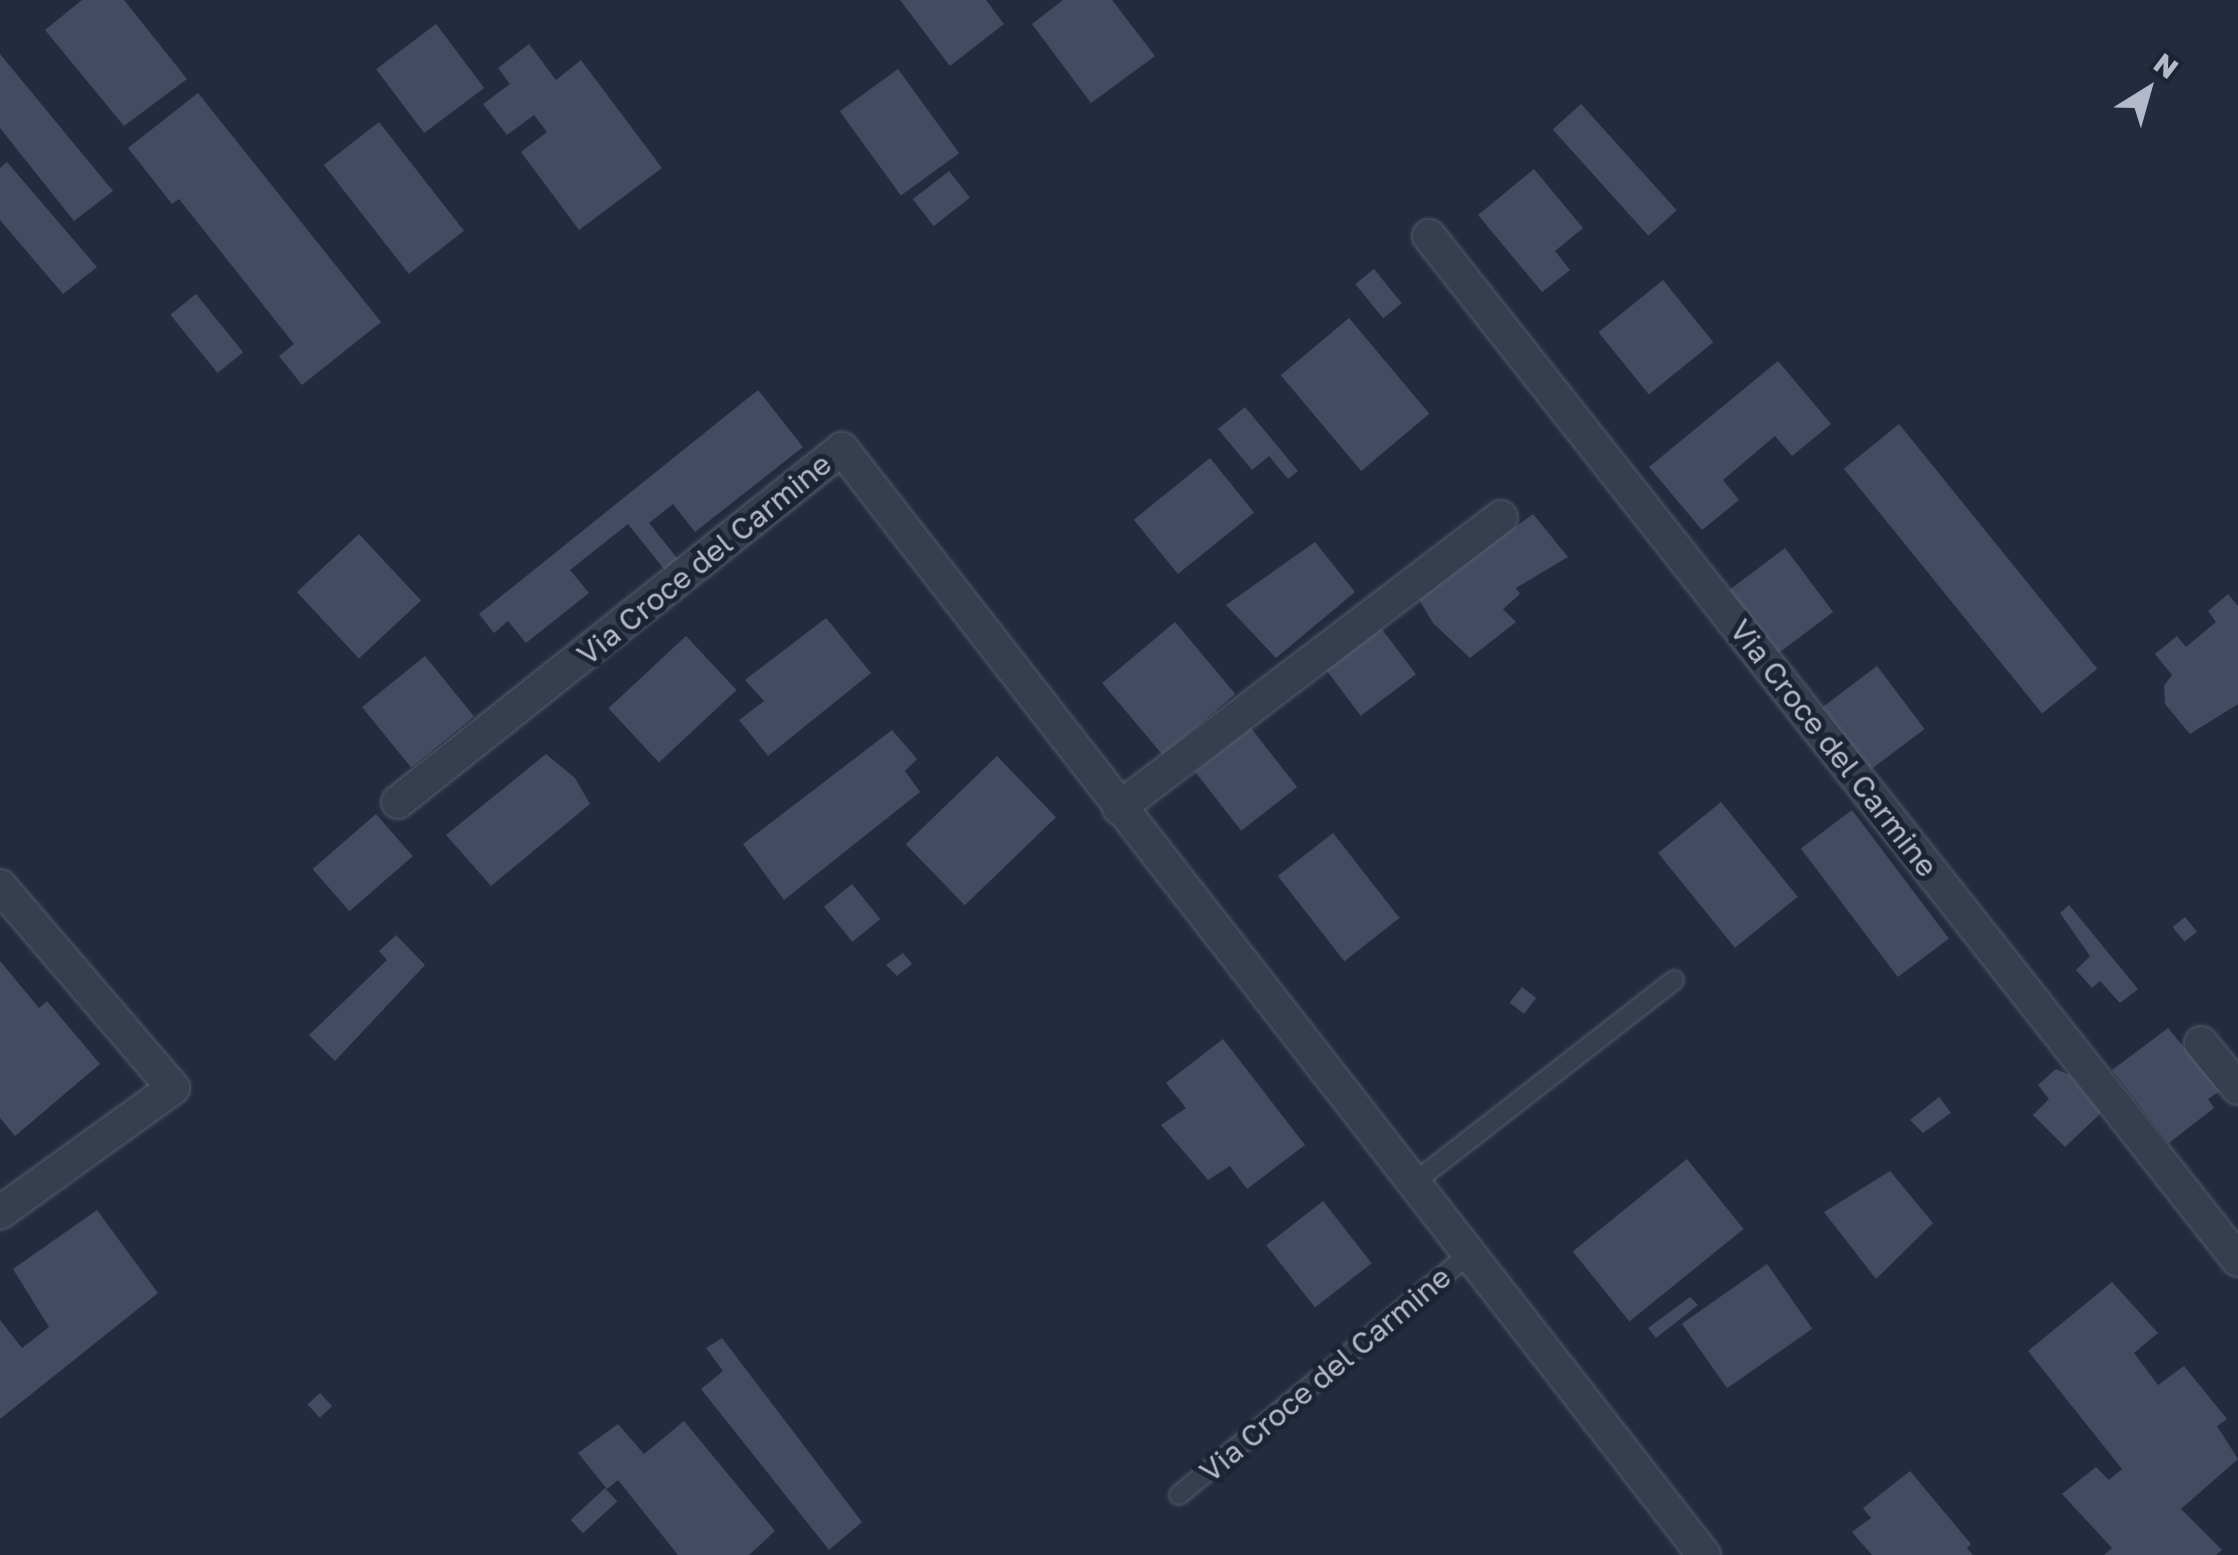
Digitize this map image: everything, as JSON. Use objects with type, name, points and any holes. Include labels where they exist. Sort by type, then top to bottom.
[{"type":"street","name":"Via Croce del Carmine","points":[[1429,236],[2238,1260]]},
{"type":"street","name":"Via Croce del Carmine","points":[[398,802],[842,449],[1704,1555]]},
{"type":"street","points":[[1119,808],[1501,517]]},
{"type":"street","points":[[0,886],[173,1088],[0,1214]]},
{"type":"street","points":[[2201,1043],[2238,1088]]},
{"type":"lane","points":[[1416,1181],[1674,980]]},
{"type":"lane","name":"Via Croce del Carmine","points":[[1179,1496],[1470,1254]]},
{"type":"building","points":[[82,0],[124,0],[187,79],[124,126],[45,30]]},
{"type":"building","points":[[900,0],[986,0],[1004,24],[950,66]]},
{"type":"building","points":[[1063,0],[1112,0],[1155,56],[1091,103],[1032,24]]},
{"type":"building","points":[[436,24],[484,88],[424,133],[376,69]]},
{"type":"building","points":[[529,44],[556,80],[581,60],[662,168],[579,230],[521,152],[547,132],[534,115],[507,135],[483,104],[510,84],[498,68]]},
{"type":"building","points":[[0,54],[113,191],[74,221],[0,128]]},
{"type":"building","points":[[898,69],[959,153],[901,195],[840,111]]},
{"type":"building","points":[[198,93],[381,322],[302,385],[279,356],[294,344],[179,199],[172,204],[128,148]]},
{"type":"building","points":[[1581,104],[1677,210],[1648,236],[1553,129]]},
{"type":"building","points":[[379,122],[464,231],[409,274],[324,165]]},
{"type":"building","points":[[7,162],[97,267],[63,294],[0,220],[0,168]]},
{"type":"building","points":[[1534,169],[1583,228],[1555,251],[1570,270],[1542,292],[1478,215]]},
{"type":"building","points":[[949,171],[970,198],[934,226],[913,199]]},
{"type":"building","points":[[1374,269],[1402,303],[1383,318],[1355,284]]},
{"type":"building","points":[[1663,280],[1713,342],[1649,394],[1598,332]]},
{"type":"building","points":[[196,294],[243,352],[218,373],[170,315]]},
{"type":"building","points":[[1349,318],[1429,414],[1361,471],[1281,375]]},
{"type":"building","points":[[1778,361],[1831,424],[1792,456],[1775,436],[1723,480],[1739,500],[1702,530],[1649,467]]},
{"type":"building","points":[[758,390],[803,447],[695,532],[673,504],[649,523],[681,563],[668,574],[628,524],[570,570],[589,593],[526,643],[508,621],[494,633],[479,614]]},
{"type":"building","points":[[1245,407],[1298,471],[1288,479],[1269,456],[1252,470],[1218,429]]},
{"type":"building","points":[[1899,424],[2097,669],[2042,713],[1844,469]]},
{"type":"building","points":[[1210,458],[1254,512],[1178,574],[1134,520]]},
{"type":"building","points":[[1533,514],[1568,557],[1516,588],[1520,594],[1503,609],[1516,622],[1470,658],[1433,623],[1418,598]]},
{"type":"building","points":[[359,534],[421,601],[359,659],[297,592]]},
{"type":"building","points":[[1315,542],[1355,592],[1276,658],[1226,605]]},
{"type":"building","points":[[1785,548],[1833,612],[1772,658],[1724,594]]},
{"type":"building","points":[[2228,594],[2238,606],[2238,704],[2190,734],[2165,704],[2164,686],[2172,675],[2155,654],[2177,636],[2186,647],[2216,622],[2208,611]]},
{"type":"building","points":[[826,618],[871,673],[768,756],[739,720],[764,701],[745,680]]},
{"type":"building","points":[[1175,622],[1235,694],[1163,755],[1102,683]]},
{"type":"building","points":[[1381,628],[1416,674],[1361,716],[1326,670]]},
{"type":"building","points":[[686,636],[736,690],[659,762],[608,708]]},
{"type":"building","points":[[425,656],[474,717],[411,768],[362,707]]},
{"type":"building","points":[[1877,666],[1925,729],[1865,774],[1817,711]]},
{"type":"building","points":[[1251,728],[1297,787],[1241,831],[1195,772]]},
{"type":"building","points":[[892,730],[917,759],[905,771],[920,792],[784,900],[743,844]]},
{"type":"building","points":[[546,754],[575,778],[590,804],[491,886],[446,835]]},
{"type":"building","points":[[997,756],[1056,817],[965,905],[906,844]]},
{"type":"building","points":[[1721,802],[1798,897],[1735,948],[1658,853]]},
{"type":"building","points":[[1852,810],[1949,939],[1898,977],[1801,849]]},
{"type":"building","points":[[376,814],[413,856],[349,911],[313,869]]},
{"type":"building","points":[[1333,833],[1399,918],[1344,961],[1278,876]]},
{"type":"building","points":[[852,884],[880,919],[852,942],[824,907]]},
{"type":"building","points":[[2069,905],[2138,989],[2120,1003],[2100,981],[2092,988],[2076,970],[2090,956],[2060,913]]},
{"type":"building","points":[[2185,917],[2197,932],[2185,942],[2173,927]]},
{"type":"building","points":[[396,935],[425,965],[335,1061],[309,1035],[387,960],[379,951]]},
{"type":"building","points":[[903,953],[912,964],[897,976],[886,965]]},
{"type":"building","points":[[0,961],[39,1008],[47,1001],[100,1064],[15,1136],[0,1118]]},
{"type":"building","points":[[1522,987],[1536,998],[1524,1014],[1510,1003]]},
{"type":"building","points":[[2168,1028],[2220,1091],[2208,1099],[2214,1108],[2169,1143],[2112,1070]]},
{"type":"building","points":[[1223,1039],[1305,1145],[1247,1189],[1230,1166],[1208,1180],[1161,1125],[1186,1108],[1166,1083]]},
{"type":"building","points":[[2056,1069],[2070,1075],[2101,1113],[2065,1147],[2033,1115],[2049,1099],[2038,1085]]},
{"type":"building","points":[[1939,1097],[1951,1113],[1923,1133],[1910,1120]]},
{"type":"building","points":[[1687,1159],[1744,1229],[1629,1321],[1573,1252]]},
{"type":"building","points":[[1890,1171],[1933,1223],[1876,1279],[1824,1212]]},
{"type":"building","points":[[1323,1201],[1372,1263],[1315,1308],[1266,1245]]},
{"type":"building","points":[[97,1210],[158,1293],[0,1419],[0,1320],[22,1348],[49,1327],[13,1269]]},
{"type":"building","points":[[1767,1264],[1812,1329],[1727,1388],[1682,1324]]},
{"type":"building","points":[[2112,1282],[2158,1333],[2134,1353],[2158,1385],[2184,1366],[2227,1419],[2217,1426],[2238,1459],[2181,1509],[2222,1550],[2216,1555],[2104,1555],[2112,1548],[2062,1494],[2096,1467],[2109,1480],[2122,1469],[2028,1351]]},
{"type":"building","points":[[1690,1297],[1698,1305],[1656,1338],[1648,1328]]},
{"type":"building","points":[[722,1338],[862,1522],[829,1550],[701,1389],[723,1371],[706,1348]]},
{"type":"building","points":[[320,1393],[332,1406],[320,1418],[308,1405]]},
{"type":"building","points":[[684,1421],[775,1531],[749,1555],[678,1555],[618,1480],[607,1489],[578,1453],[618,1424],[644,1454]]},
{"type":"building","points":[[1910,1471],[1971,1544],[1967,1548],[1973,1555],[1872,1555],[1852,1532],[1871,1518],[1863,1508]]},
{"type":"building","points":[[605,1488],[617,1501],[583,1533],[571,1520]]}]
